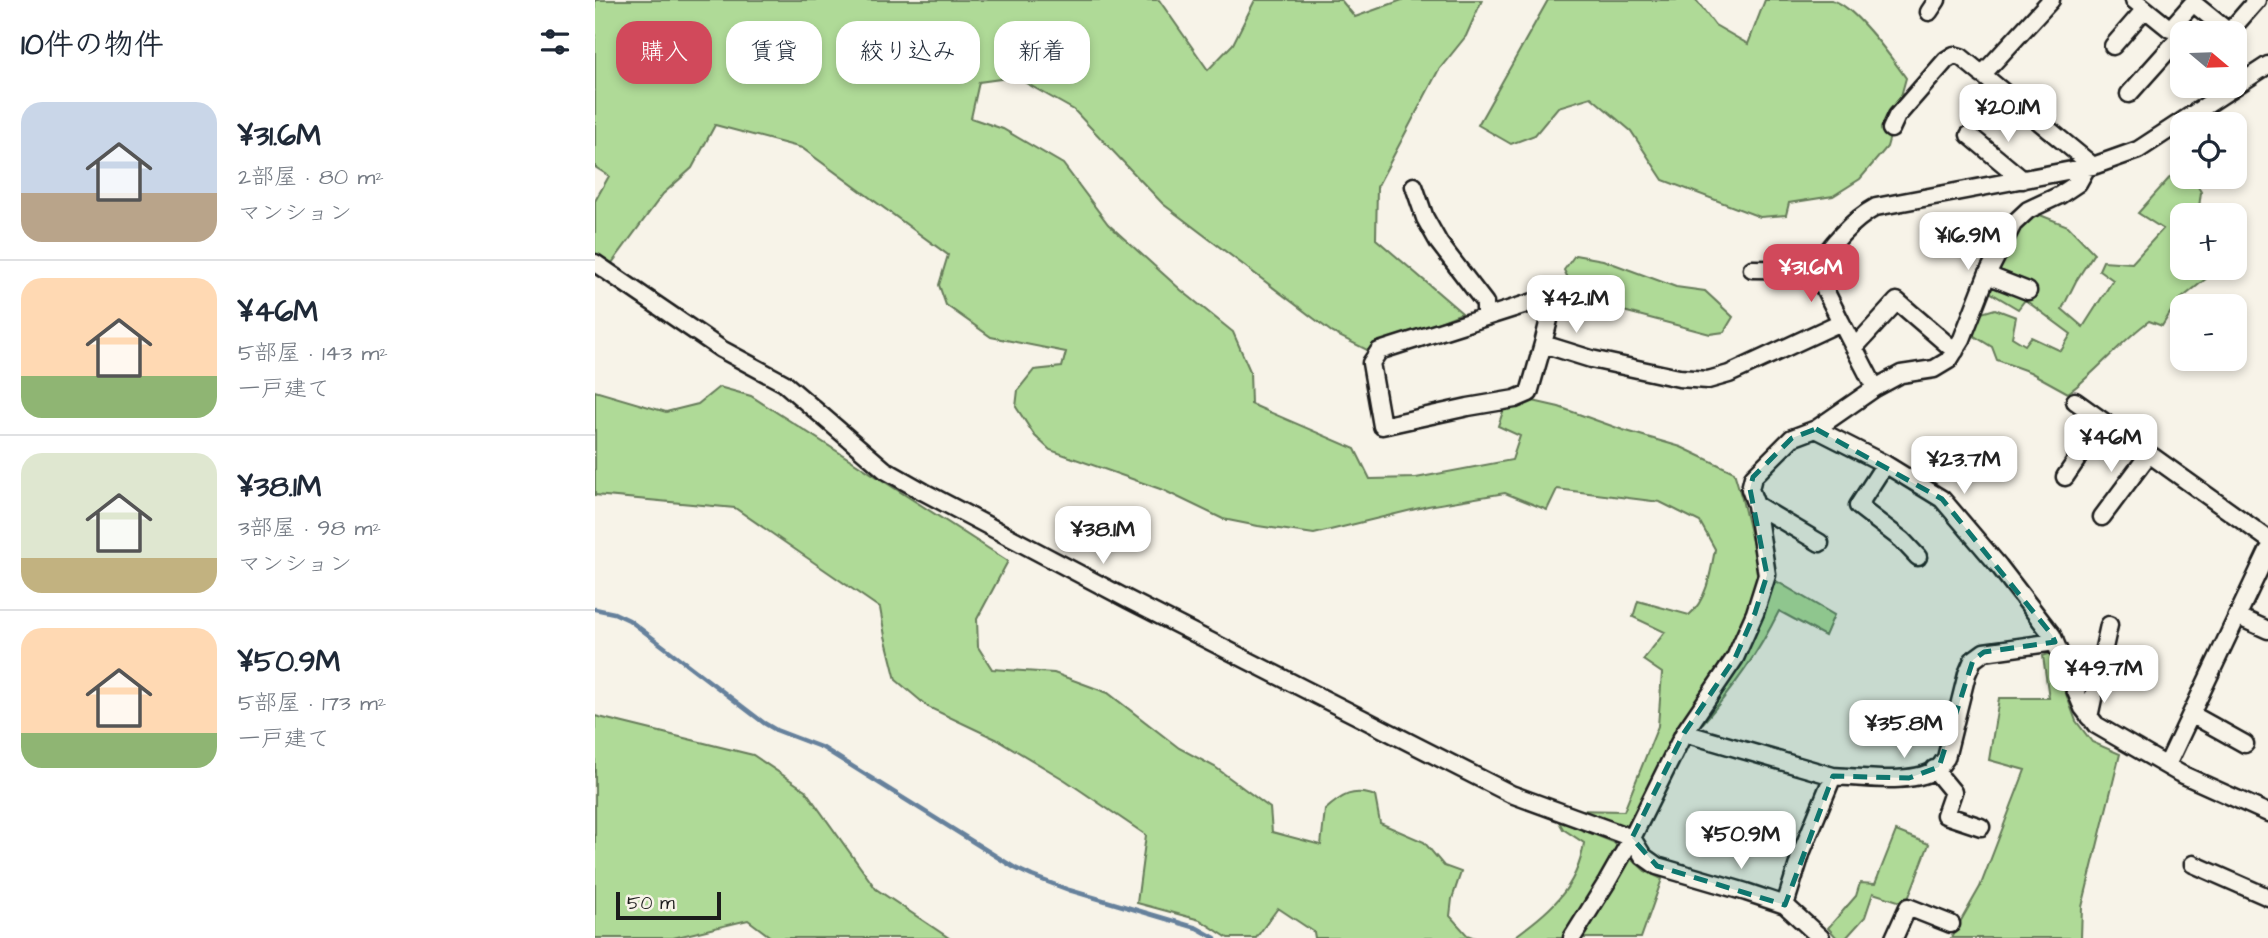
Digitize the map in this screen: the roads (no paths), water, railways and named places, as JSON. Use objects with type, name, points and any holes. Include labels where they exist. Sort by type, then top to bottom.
[{"type":"street","points":[[1982,75],[2051,0]]},
{"type":"street","points":[[2239,21],[2257,0]]},
{"type":"street","points":[[2184,21],[2193,3],[2215,21]]},
{"type":"street","points":[[2113,47],[2140,4],[2170,29]]},
{"type":"street","points":[[2129,94],[2170,44]]},
{"type":"street","points":[[1891,129],[1897,116],[1946,60],[1954,55],[1961,57],[2090,167]]},
{"type":"street","points":[[2247,77],[2268,65]]},
{"type":"street","points":[[1815,270],[1821,259],[1860,216],[1876,207],[2090,167],[2139,150],[2215,98]]},
{"type":"street","points":[[1969,135],[2023,180]]},
{"type":"street","points":[[1572,938],[1632,838],[1684,733],[1735,658],[1759,600],[1767,575],[1756,505],[1750,489],[1753,477],[1792,438],[1816,429],[1875,388],[1901,374],[1934,369],[1949,360],[1962,340],[1987,275],[2013,224],[2028,210],[2078,183],[2090,167]]},
{"type":"street","points":[[1414,186],[1425,219],[1439,243],[1485,303],[1485,317]]},
{"type":"street","points":[[595,263],[721,349],[784,383],[875,463],[894,476],[1129,600],[1511,794],[1632,838],[1643,856],[1657,866],[1785,905],[1821,938]]},
{"type":"street","points":[[1752,269],[1815,270]]},
{"type":"street","points":[[1815,270],[1875,388]]},
{"type":"street","points":[[1987,275],[2028,291]]},
{"type":"street","points":[[1555,295],[1543,344],[1529,393],[1515,399],[1382,426],[1371,363],[1379,351],[1555,295]]},
{"type":"street","points":[[1854,348],[1898,301],[1955,351]]},
{"type":"street","points":[[1543,344],[1591,359],[1679,378],[1708,380],[1729,374],[1841,321]]},
{"type":"street","points":[[2075,401],[2268,539]]},
{"type":"street","points":[[2065,477],[2103,421]]},
{"type":"street","points":[[1816,429],[1885,464],[1942,499],[1999,566],[2052,635],[2083,708],[2096,725],[2179,773],[2268,813]]},
{"type":"street","points":[[2102,517],[2149,454]]},
{"type":"street","points":[[1885,464],[1858,506],[1902,540],[1918,557]]},
{"type":"street","points":[[1756,505],[1820,543]]},
{"type":"street","points":[[2167,765],[2268,551]]},
{"type":"street","points":[[2237,616],[2268,630]]},
{"type":"street","points":[[2089,717],[2109,625]]},
{"type":"street","points":[[1684,733],[1833,776],[1909,778],[1939,767],[1945,758],[1973,660],[1983,652],[2055,642]]},
{"type":"street","points":[[2191,714],[2245,744]]},
{"type":"street","points":[[1934,769],[1953,792],[1945,815],[1981,827]]},
{"type":"street","points":[[1785,905],[1801,851],[1833,776]]},
{"type":"street","points":[[2193,864],[2268,897]]},
{"type":"street","points":[[1894,938],[1907,906],[1951,924]]},
{"type":"waterway","points":[[595,609],[629,620],[764,723],[823,748],[1015,868],[1069,890],[1197,928],[1215,938]]}]
